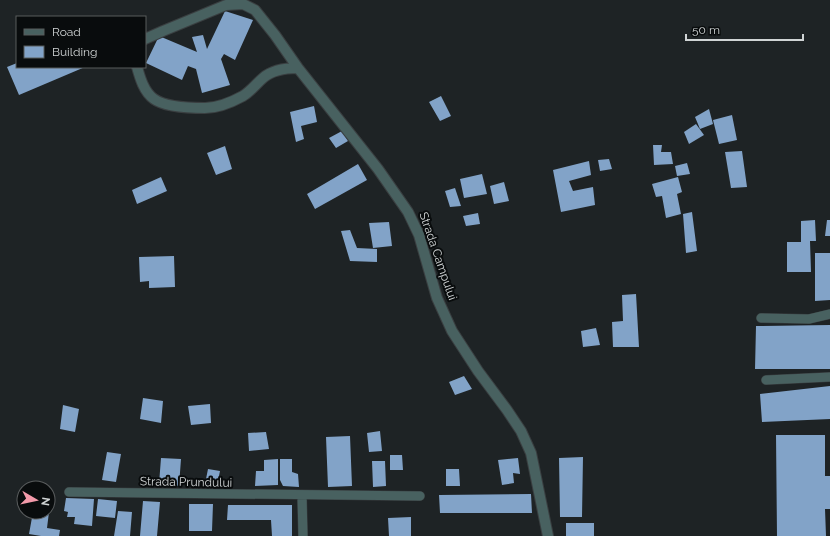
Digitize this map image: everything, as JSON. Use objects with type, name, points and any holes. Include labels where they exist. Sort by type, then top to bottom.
[{"type":"street","name":"Strada Campului","points":[[244,2],[255,10],[275,35],[298,68],[378,169],[408,212],[419,235],[437,298],[452,331],[478,371],[522,431],[530,454],[548,536]]},
{"type":"street","points":[[146,39],[226,5],[244,2]]},
{"type":"street","points":[[137,68],[147,92],[154,99],[172,105],[206,108],[227,104],[243,96],[264,77],[277,71],[289,68],[298,68]]},
{"type":"lane","points":[[761,318],[809,319],[830,314]]},
{"type":"lane","points":[[766,380],[830,377]]},
{"type":"lane","name":"Strada Prundului","points":[[69,492],[302,496],[420,496]]},
{"type":"lane","points":[[302,496],[303,536]]},
{"type":"building","points":[[225,11],[253,20],[235,60],[224,54],[221,59],[230,85],[202,93],[196,69],[188,66],[182,80],[146,63],[159,36],[197,52],[192,37],[203,35],[207,49]]},
{"type":"building","points":[[16,63],[16,68],[83,68],[19,95],[7,67]]},
{"type":"building","points":[[441,96],[451,116],[440,121],[429,102]]},
{"type":"building","points":[[314,106],[317,122],[301,126],[304,139],[296,142],[290,112]]},
{"type":"building","points":[[709,109],[713,124],[700,129],[695,117]]},
{"type":"building","points":[[732,115],[737,140],[719,144],[713,120]]},
{"type":"building","points":[[696,124],[704,135],[689,144],[684,132]]},
{"type":"building","points":[[342,131],[348,141],[336,148],[329,138]]},
{"type":"building","points":[[653,145],[662,145],[661,152],[671,152],[673,164],[654,165]]},
{"type":"building","points":[[225,146],[232,169],[216,175],[207,153]]},
{"type":"building","points":[[742,151],[747,187],[731,188],[725,152]]},
{"type":"building","points":[[609,159],[612,169],[600,171],[598,160]]},
{"type":"building","points":[[589,161],[591,175],[569,181],[573,191],[593,187],[595,205],[561,212],[553,170]]},
{"type":"building","points":[[687,163],[690,174],[677,176],[675,166]]},
{"type":"building","points":[[358,164],[367,180],[315,209],[307,194]]},
{"type":"building","points":[[482,174],[487,194],[464,198],[460,179]]},
{"type":"building","points":[[161,177],[167,191],[137,204],[132,190]]},
{"type":"building","points":[[678,177],[682,192],[677,194],[681,214],[666,218],[662,196],[656,197],[652,184]]},
{"type":"building","points":[[504,182],[509,201],[494,204],[490,186]]},
{"type":"building","points":[[455,188],[461,206],[450,207],[445,191]]},
{"type":"building","points":[[692,212],[697,251],[686,253],[683,214]]},
{"type":"building","points":[[478,213],[480,224],[466,226],[463,216]]},
{"type":"building","points":[[815,220],[816,241],[810,241],[811,272],[787,272],[787,242],[801,242],[801,221]]},
{"type":"building","points":[[827,220],[830,220],[830,236],[825,236]]},
{"type":"building","points":[[389,222],[392,246],[373,248],[369,223]]},
{"type":"building","points":[[350,230],[357,248],[377,249],[377,262],[350,261],[341,231]]},
{"type":"building","points":[[815,253],[830,253],[830,300],[815,301]]},
{"type":"building","points":[[174,256],[175,287],[149,288],[149,281],[140,282],[139,257]]},
{"type":"building","points":[[636,294],[639,347],[613,347],[612,322],[623,321],[622,295]]},
{"type":"building","points":[[830,325],[830,369],[755,369],[756,326]]},
{"type":"building","points":[[596,328],[600,345],[583,347],[581,331]]},
{"type":"building","points":[[464,376],[472,389],[455,395],[449,382]]},
{"type":"building","points":[[830,386],[830,419],[762,422],[760,394]]},
{"type":"building","points":[[143,398],[163,401],[161,423],[140,419]]},
{"type":"building","points":[[210,404],[211,423],[191,425],[188,406]]},
{"type":"building","points":[[63,405],[79,409],[75,432],[60,429]]},
{"type":"building","points":[[380,431],[382,451],[369,452],[367,433]]},
{"type":"building","points":[[266,432],[269,449],[249,451],[248,433]]},
{"type":"building","points":[[776,435],[825,435],[825,476],[830,476],[830,509],[825,509],[826,536],[777,536]]},
{"type":"building","points":[[350,436],[352,486],[328,487],[326,437]]},
{"type":"building","points":[[107,452],[121,454],[116,482],[102,480]]},
{"type":"building","points":[[390,455],[402,455],[403,470],[390,470]]},
{"type":"building","points":[[583,457],[582,517],[560,517],[559,458]]},
{"type":"building","points":[[161,458],[181,459],[179,486],[159,484]]},
{"type":"building","points":[[518,458],[520,474],[513,473],[514,483],[502,485],[498,460]]},
{"type":"building","points":[[278,459],[278,485],[255,486],[256,471],[264,471],[264,460]]},
{"type":"building","points":[[280,459],[292,459],[292,472],[298,474],[299,487],[283,486],[280,480]]},
{"type":"building","points":[[372,461],[385,461],[386,486],[373,487]]},
{"type":"building","points":[[208,469],[220,471],[217,486],[205,484]]},
{"type":"building","points":[[446,469],[459,469],[460,486],[446,486]]},
{"type":"building","points":[[531,494],[532,513],[440,513],[439,495]]},
{"type":"building","points":[[66,498],[94,499],[92,526],[74,524],[75,517],[67,517],[68,512],[64,511]]},
{"type":"building","points":[[98,499],[117,501],[115,518],[96,516]]},
{"type":"building","points":[[143,501],[160,502],[157,536],[140,536]]},
{"type":"building","points":[[189,504],[213,504],[212,531],[189,531]]},
{"type":"building","points":[[228,505],[292,505],[292,536],[272,536],[271,520],[227,520]]},
{"type":"building","points":[[118,511],[132,512],[130,536],[114,536]]},
{"type":"building","points":[[411,517],[411,536],[389,536],[388,518]]},
{"type":"building","points":[[32,520],[48,520],[47,528],[60,530],[59,536],[29,534]]},
{"type":"building","points":[[566,523],[594,523],[594,536],[566,536]]}]
